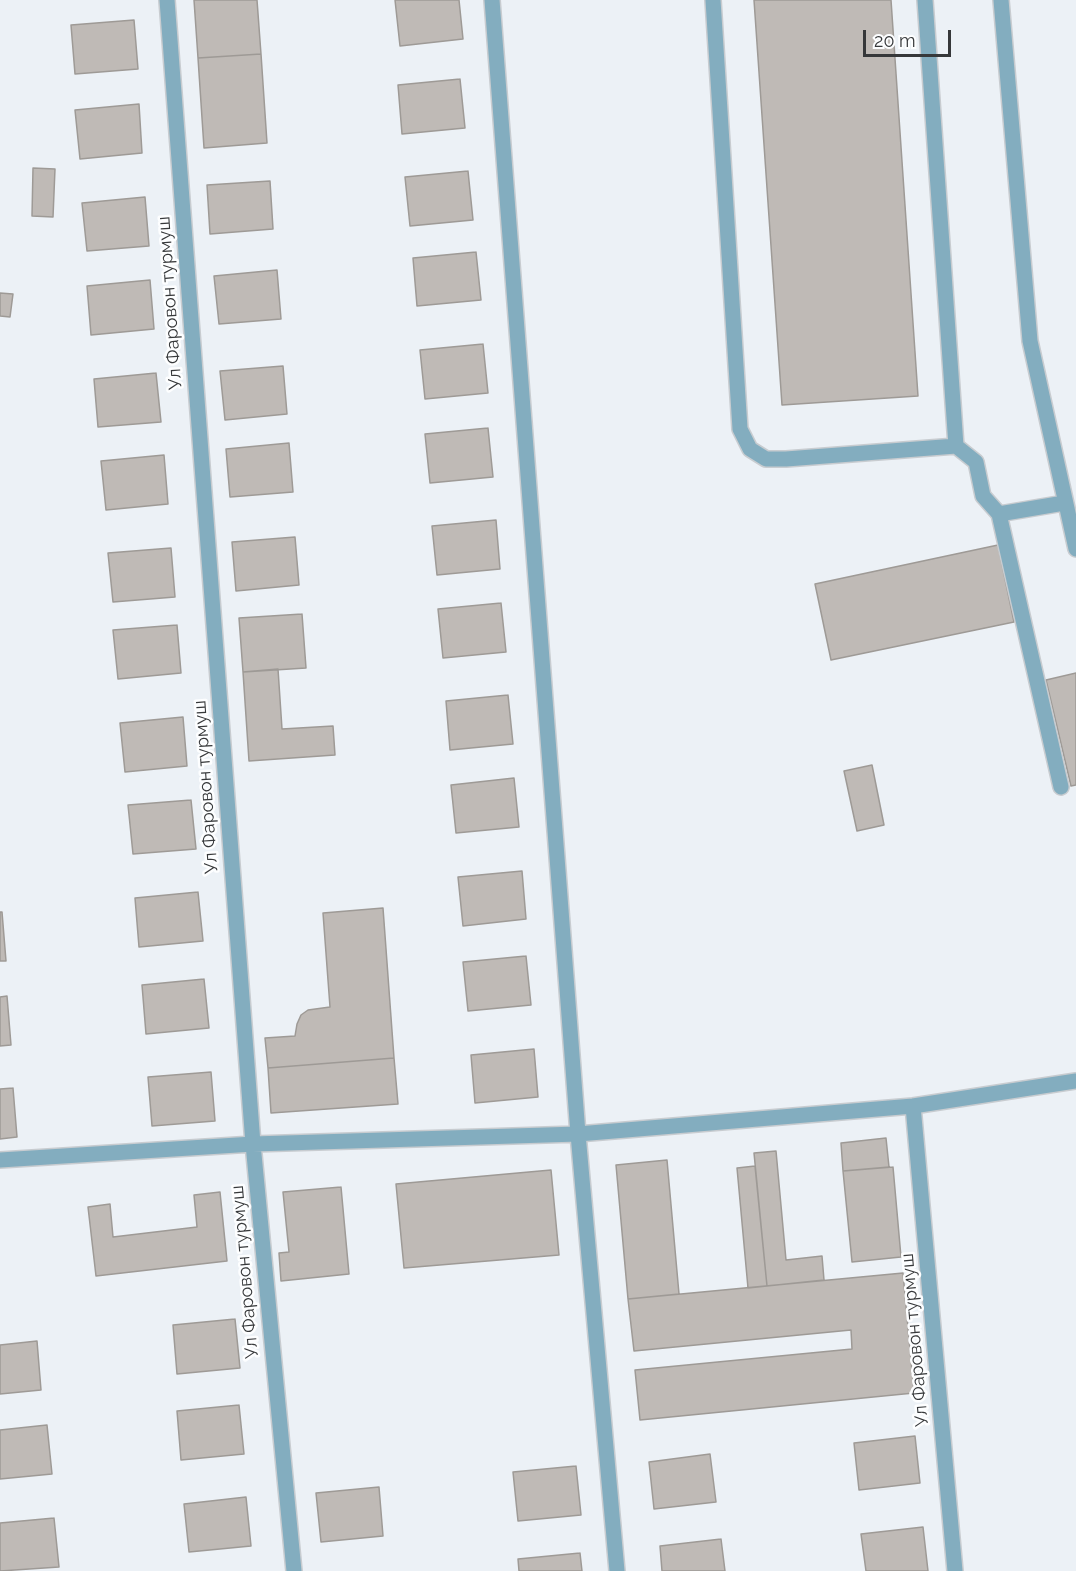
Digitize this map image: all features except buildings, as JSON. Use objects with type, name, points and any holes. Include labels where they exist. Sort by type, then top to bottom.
[{"type":"street","name":"Ул Фаровон турмуш","points":[[167,0],[253,1144],[294,1571]]},
{"type":"street","points":[[492,0],[578,1134],[617,1571]]},
{"type":"street","points":[[712,0],[740,429],[750,449],[766,459],[956,446],[976,462],[983,496],[999,514],[1061,787]]},
{"type":"street","points":[[925,0],[956,446]]},
{"type":"street","points":[[1001,0],[1030,341],[1076,549]]},
{"type":"street","points":[[999,514],[1064,503]]},
{"type":"street","points":[[0,1160],[253,1144],[578,1134],[914,1106],[1076,1081]]},
{"type":"street","name":"Ул Фаровон турмуш","points":[[914,1106],[955,1571]]}]
